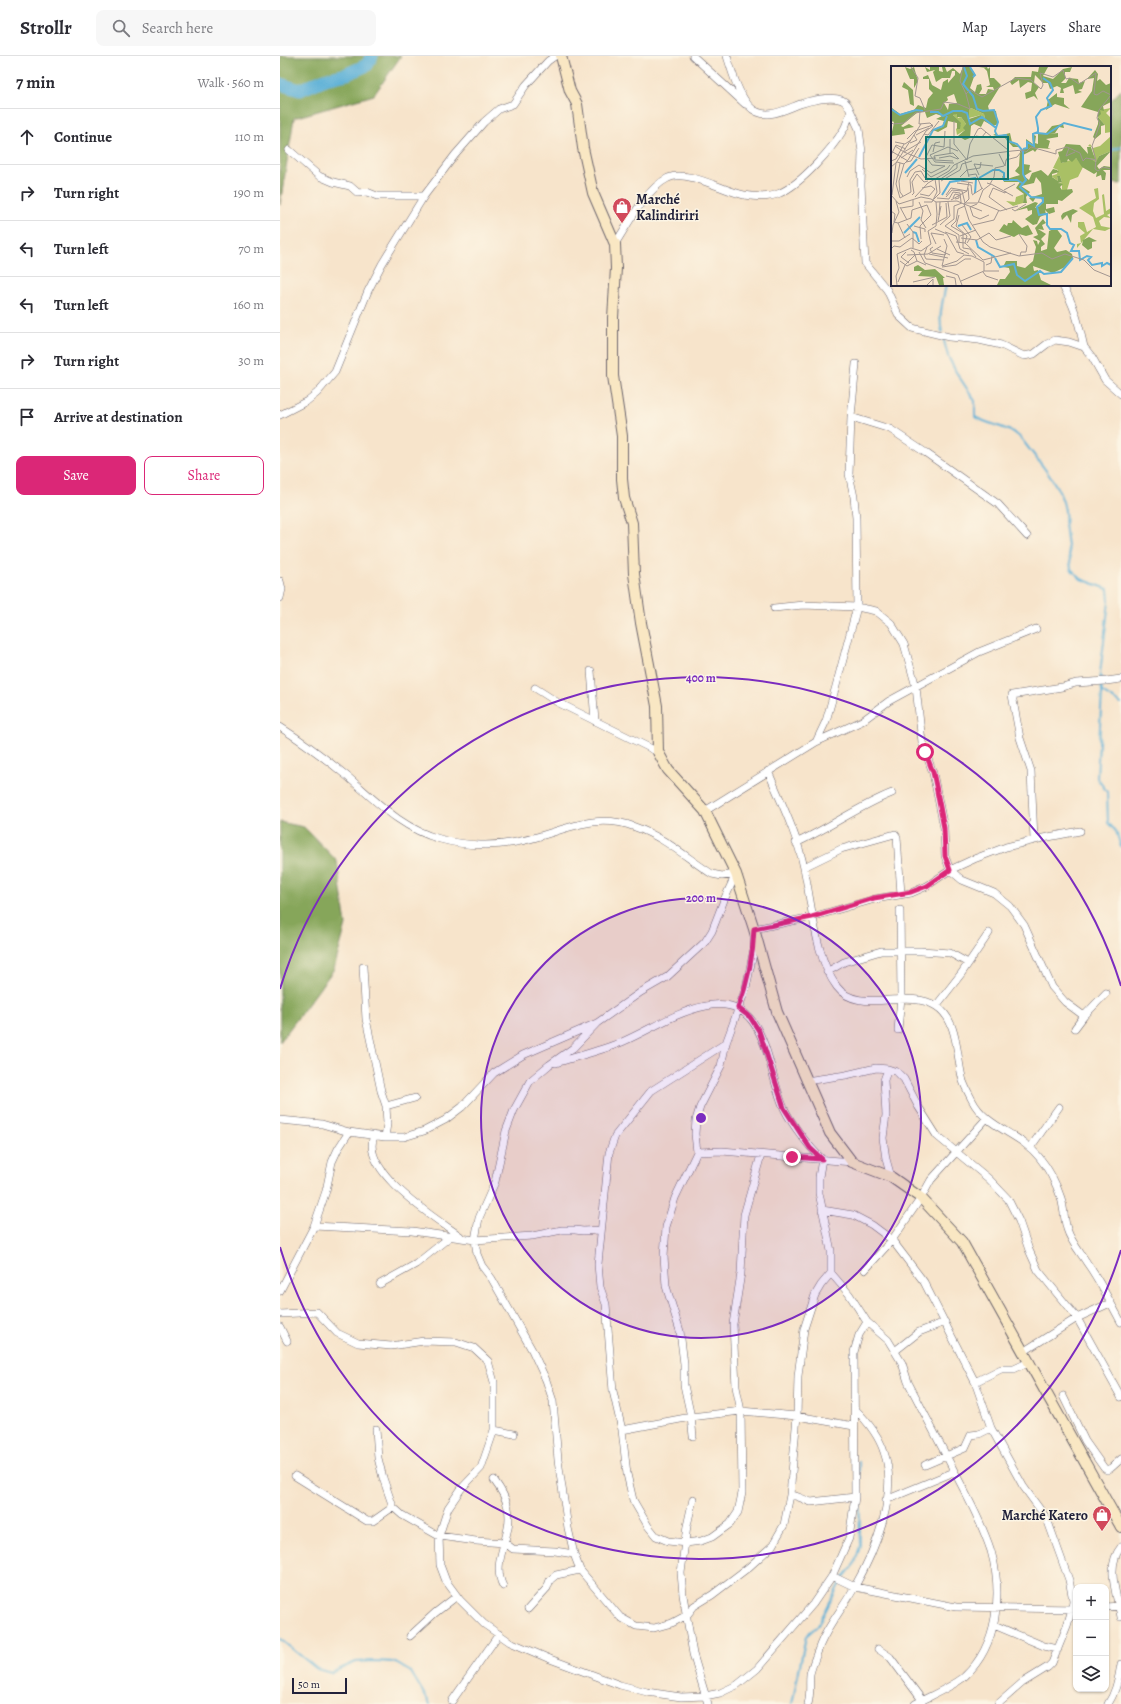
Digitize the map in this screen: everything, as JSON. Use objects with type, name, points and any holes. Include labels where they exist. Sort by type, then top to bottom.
[{"type":"street","points":[[280,415],[307,401],[317,393],[335,372],[382,264],[424,196],[455,155],[484,122],[499,109],[513,104],[526,85],[548,61],[555,56]]},
{"type":"street","points":[[561,56],[570,92],[577,104],[583,148],[593,193],[615,244],[616,268],[613,318],[613,376],[622,436],[622,479],[624,498],[632,523],[634,574],[657,706],[658,752],[668,770],[705,811],[736,874],[754,929],[777,1012],[830,1133],[852,1162]]},
{"type":"street","points":[[693,56],[737,98],[761,113],[773,114],[786,111],[800,104],[816,100],[843,100],[848,105],[859,129],[862,152],[860,185],[865,263],[887,290],[899,316],[912,328],[949,337],[1001,344],[1024,356],[1034,354],[1055,340],[1069,342],[1084,348],[1092,357],[1105,380],[1121,394]]},
{"type":"street","points":[[727,56],[742,97],[750,107]]},
{"type":"street","points":[[615,244],[636,212],[656,186],[669,178],[680,176],[697,179],[743,194],[762,196],[779,194],[812,169],[844,129],[851,112]]},
{"type":"street","points":[[289,150],[318,176],[333,182],[350,186],[358,193],[366,192],[378,196],[424,196]]},
{"type":"street","points":[[1063,286],[1070,298],[1078,320],[1084,348]]},
{"type":"street","points":[[816,742],[826,721],[857,607],[856,518],[854,497],[849,474],[851,417],[856,364]]},
{"type":"street","points":[[851,417],[890,429],[926,453],[998,504],[1027,536]]},
{"type":"street","points":[[280,581],[282,589],[280,598]]},
{"type":"street","points":[[774,608],[803,605],[857,607],[876,612],[891,623],[904,644],[916,687],[922,742],[933,772],[944,828],[945,856],[950,870],[962,880],[994,893],[1010,906],[1024,925],[1052,987],[1065,1002],[1084,1016]]},
{"type":"street","points":[[705,811],[816,742],[862,721],[889,701],[980,652],[1036,629]]},
{"type":"street","points":[[591,671],[594,721]]},
{"type":"street","points":[[1034,840],[1031,771],[1020,738],[1012,695],[1062,688],[1076,683],[1106,682],[1121,679]]},
{"type":"street","points":[[535,688],[557,702],[658,752]]},
{"type":"street","points":[[280,727],[327,760],[396,819],[439,839],[464,844],[500,844],[520,841],[568,826],[609,821],[634,826],[655,836],[712,874],[722,876],[736,874]]},
{"type":"street","points":[[768,771],[804,866],[812,917],[827,972],[838,989],[854,999],[873,1001],[901,998],[918,1000],[936,1006],[950,1021],[957,1047],[963,1080],[972,1102],[986,1119],[1021,1140],[1038,1155],[1051,1174],[1061,1198],[1067,1230],[1076,1248],[1088,1263],[1121,1322]]},
{"type":"street","points":[[796,843],[892,793]]},
{"type":"street","points":[[754,929],[812,917],[874,898],[911,892],[927,886],[950,870],[1006,847],[1034,840],[1080,832]]},
{"type":"street","points":[[804,866],[841,849],[895,834],[897,837],[901,894]]},
{"type":"street","points":[[736,874],[712,931],[705,942],[667,977],[641,992],[597,1023],[573,1048],[530,1081],[514,1110],[506,1132],[495,1182],[480,1218],[475,1240],[477,1254],[482,1266],[492,1279],[512,1313],[546,1380],[552,1401],[558,1460],[568,1528],[574,1554],[580,1570],[620,1617],[636,1626],[654,1628],[672,1623],[687,1616],[694,1606],[712,1595],[772,1546],[784,1525],[790,1495],[797,1416],[798,1376],[804,1329],[815,1295],[831,1273],[831,1251],[828,1230],[819,1193],[819,1177],[822,1159]]},
{"type":"street","points":[[898,1030],[901,998],[900,910]]},
{"type":"street","points":[[693,1436],[691,1417],[684,1385],[684,1364],[680,1331],[666,1286],[664,1256],[666,1227],[675,1198],[697,1152],[695,1134],[696,1120],[700,1107],[721,1066],[726,1043],[746,988],[754,949],[754,929]]},
{"type":"street","points":[[936,1006],[968,964],[989,933]]},
{"type":"street","points":[[827,972],[844,962],[863,955],[881,951],[901,950],[950,953],[968,964]]},
{"type":"street","points":[[363,967],[366,1019],[381,1091],[386,1106],[387,1124],[384,1137]]},
{"type":"street","points":[[1075,1028],[1084,1016],[1106,993]]},
{"type":"street","points":[[549,1065],[598,1052],[624,1041],[663,1021],[705,1006],[723,1004],[738,1008],[750,1017],[759,1031],[784,1108],[810,1148],[822,1159]]},
{"type":"street","points":[[280,1120],[322,1124],[349,1132],[384,1137],[404,1137],[424,1131],[445,1120],[462,1107],[494,1073],[523,1055],[597,1023]]},
{"type":"street","points":[[726,1043],[651,1091],[615,1136],[609,1153],[600,1230],[598,1264],[600,1287],[606,1304],[613,1391],[622,1430],[627,1474],[634,1500],[648,1526],[656,1536],[668,1541],[686,1543],[701,1541],[712,1537],[730,1524],[738,1512],[742,1493],[741,1411],[736,1387],[733,1324],[741,1273],[744,1215],[761,1155]]},
{"type":"street","points":[[806,1081],[846,1075],[876,1068],[888,1069],[897,1072],[904,1079],[918,1106],[937,1136],[989,1179],[1008,1199],[1019,1221],[1038,1270],[1077,1318],[1121,1397]]},
{"type":"street","points":[[888,1069],[884,1080],[886,1115],[883,1138],[886,1159],[891,1177]]},
{"type":"street","points":[[386,1106],[415,1098]]},
{"type":"street","points":[[1030,1148],[1059,1107]]},
{"type":"street","points":[[865,1270],[892,1240],[921,1198],[931,1180],[986,1119]]},
{"type":"street","points":[[280,1290],[314,1226],[326,1191],[332,1162],[349,1132]]},
{"type":"street","points":[[374,1136],[371,1146],[373,1154],[379,1166],[391,1182],[408,1197],[462,1238]]},
{"type":"street","points":[[697,1152],[722,1152],[852,1162],[891,1177],[921,1198],[962,1242],[1023,1352],[1080,1443],[1119,1521]]},
{"type":"street","points":[[822,1210],[853,1215],[872,1225],[892,1240],[924,1282],[975,1382],[991,1428],[1023,1486],[1047,1518],[1069,1580],[1073,1600]]},
{"type":"street","points":[[314,1226],[412,1231],[475,1240],[532,1236],[562,1230],[600,1230]]},
{"type":"street","points":[[380,1284],[388,1281],[416,1264],[451,1236]]},
{"type":"street","points":[[831,1273],[849,1294],[867,1322],[888,1340],[902,1363],[908,1382],[979,1521],[991,1552],[995,1570],[996,1608],[994,1625],[992,1634],[981,1658],[964,1677],[915,1704]]},
{"type":"street","points":[[1023,1352],[1077,1318],[1110,1303]]},
{"type":"street","points":[[280,1314],[317,1312],[337,1333],[358,1342],[391,1346],[424,1341],[456,1342],[474,1348],[488,1361],[494,1382],[494,1430],[481,1468],[461,1489],[448,1508],[439,1536],[440,1566],[446,1581],[457,1596],[484,1624],[510,1642],[550,1660],[620,1685],[647,1692],[681,1697],[705,1696],[720,1693],[738,1685],[757,1669],[813,1604],[832,1576],[849,1538],[855,1497],[854,1352],[859,1335],[867,1322]]},
{"type":"street","points":[[894,1351],[919,1332],[944,1322]]},
{"type":"street","points":[[280,1327],[287,1341]]},
{"type":"street","points":[[975,1382],[1001,1370],[1011,1370],[1029,1362]]},
{"type":"street","points":[[1063,1396],[1080,1443],[1107,1470],[1121,1459]]},
{"type":"street","points":[[808,1704],[810,1674],[821,1644],[855,1587],[875,1544],[882,1525],[886,1500],[887,1465],[884,1451],[866,1420],[855,1409]]},
{"type":"street","points":[[622,1430],[691,1417],[741,1411],[797,1416],[854,1426]]},
{"type":"street","points":[[925,1465],[964,1448],[971,1435],[979,1434],[991,1428]]},
{"type":"street","points":[[376,1429],[378,1458],[383,1478],[393,1507],[402,1515],[439,1536],[505,1543],[513,1549],[555,1551],[574,1554]]},
{"type":"street","points":[[494,1430],[514,1434]]},
{"type":"street","points":[[886,1500],[954,1472]]},
{"type":"street","points":[[295,1476],[367,1521],[373,1522],[393,1507]]},
{"type":"street","points":[[494,1480],[504,1496],[508,1508],[509,1522],[505,1543],[500,1556],[499,1568],[499,1578],[503,1586]]},
{"type":"street","points":[[790,1495],[799,1496],[811,1502],[855,1497]]},
{"type":"street","points":[[693,1499],[687,1526],[681,1573],[683,1595],[693,1654],[708,1704]]},
{"type":"street","points":[[1121,1547],[1115,1558],[1113,1568],[1121,1617]]},
{"type":"street","points":[[528,1609],[547,1588],[550,1580],[556,1575],[580,1570]]},
{"type":"street","points":[[832,1576],[855,1587],[956,1606],[1073,1609]]},
{"type":"street","points":[[410,1636],[435,1613],[457,1596]]},
{"type":"street","points":[[1109,1607],[1119,1606]]},
{"type":"street","points":[[998,1704],[1022,1684],[1048,1667],[1058,1649],[1073,1612]]},
{"type":"street","points":[[994,1625],[1044,1646],[1058,1649]]},
{"type":"street","points":[[452,1701],[499,1634]]},
{"type":"street","points":[[878,1649],[890,1657],[922,1700]]},
{"type":"street","points":[[1108,1704],[1113,1696],[1120,1677],[1121,1664]]},
{"type":"green space","points":[[280,56],[401,56],[374,95],[294,118],[280,205]]},
{"type":"green space","points":[[1121,90],[1121,184],[1111,183],[1111,100]]},
{"type":"green space","points":[[280,822],[304,827],[337,861],[346,925],[334,969],[280,1042]]},
{"type":"waterway","points":[[280,84],[300,90],[325,79],[347,74],[367,65],[372,56]]},
{"type":"waterway","points":[[1111,151],[1121,147]]},
{"type":"waterway","points":[[942,332],[941,314],[946,286]]},
{"type":"waterway","points":[[943,337],[948,356],[956,372],[975,401],[975,417],[1018,435],[1043,466],[1055,484],[1063,503],[1071,569],[1081,579],[1108,589],[1109,601],[1100,673],[1101,679]]},
{"type":"waterway","points":[[1101,684],[1102,692],[1097,778],[1107,792],[1108,823],[1116,831],[1121,847]]},
{"type":"waterway","points":[[1102,692],[1121,704]]},
{"type":"waterway","points":[[792,1704],[806,1636],[818,1625],[841,1581],[855,1563],[860,1546],[859,1462]]},
{"type":"waterway","points":[[280,1639],[317,1669],[331,1673],[356,1662],[394,1662],[411,1672],[430,1704]]},
{"type":"place","name":"Marché Kalindiriri","points":[[622,224]]},
{"type":"place","name":"Marché Katero","points":[[1102,1532]]},
{"type":"route","points":[[792,1157],[822,1159],[810,1148],[784,1108],[759,1031],[750,1017],[738,1008],[746,988],[754,949],[754,929],[812,917],[874,898],[911,892],[927,886],[950,870],[945,856],[944,828],[936,786],[933,772],[925,752]]}]
